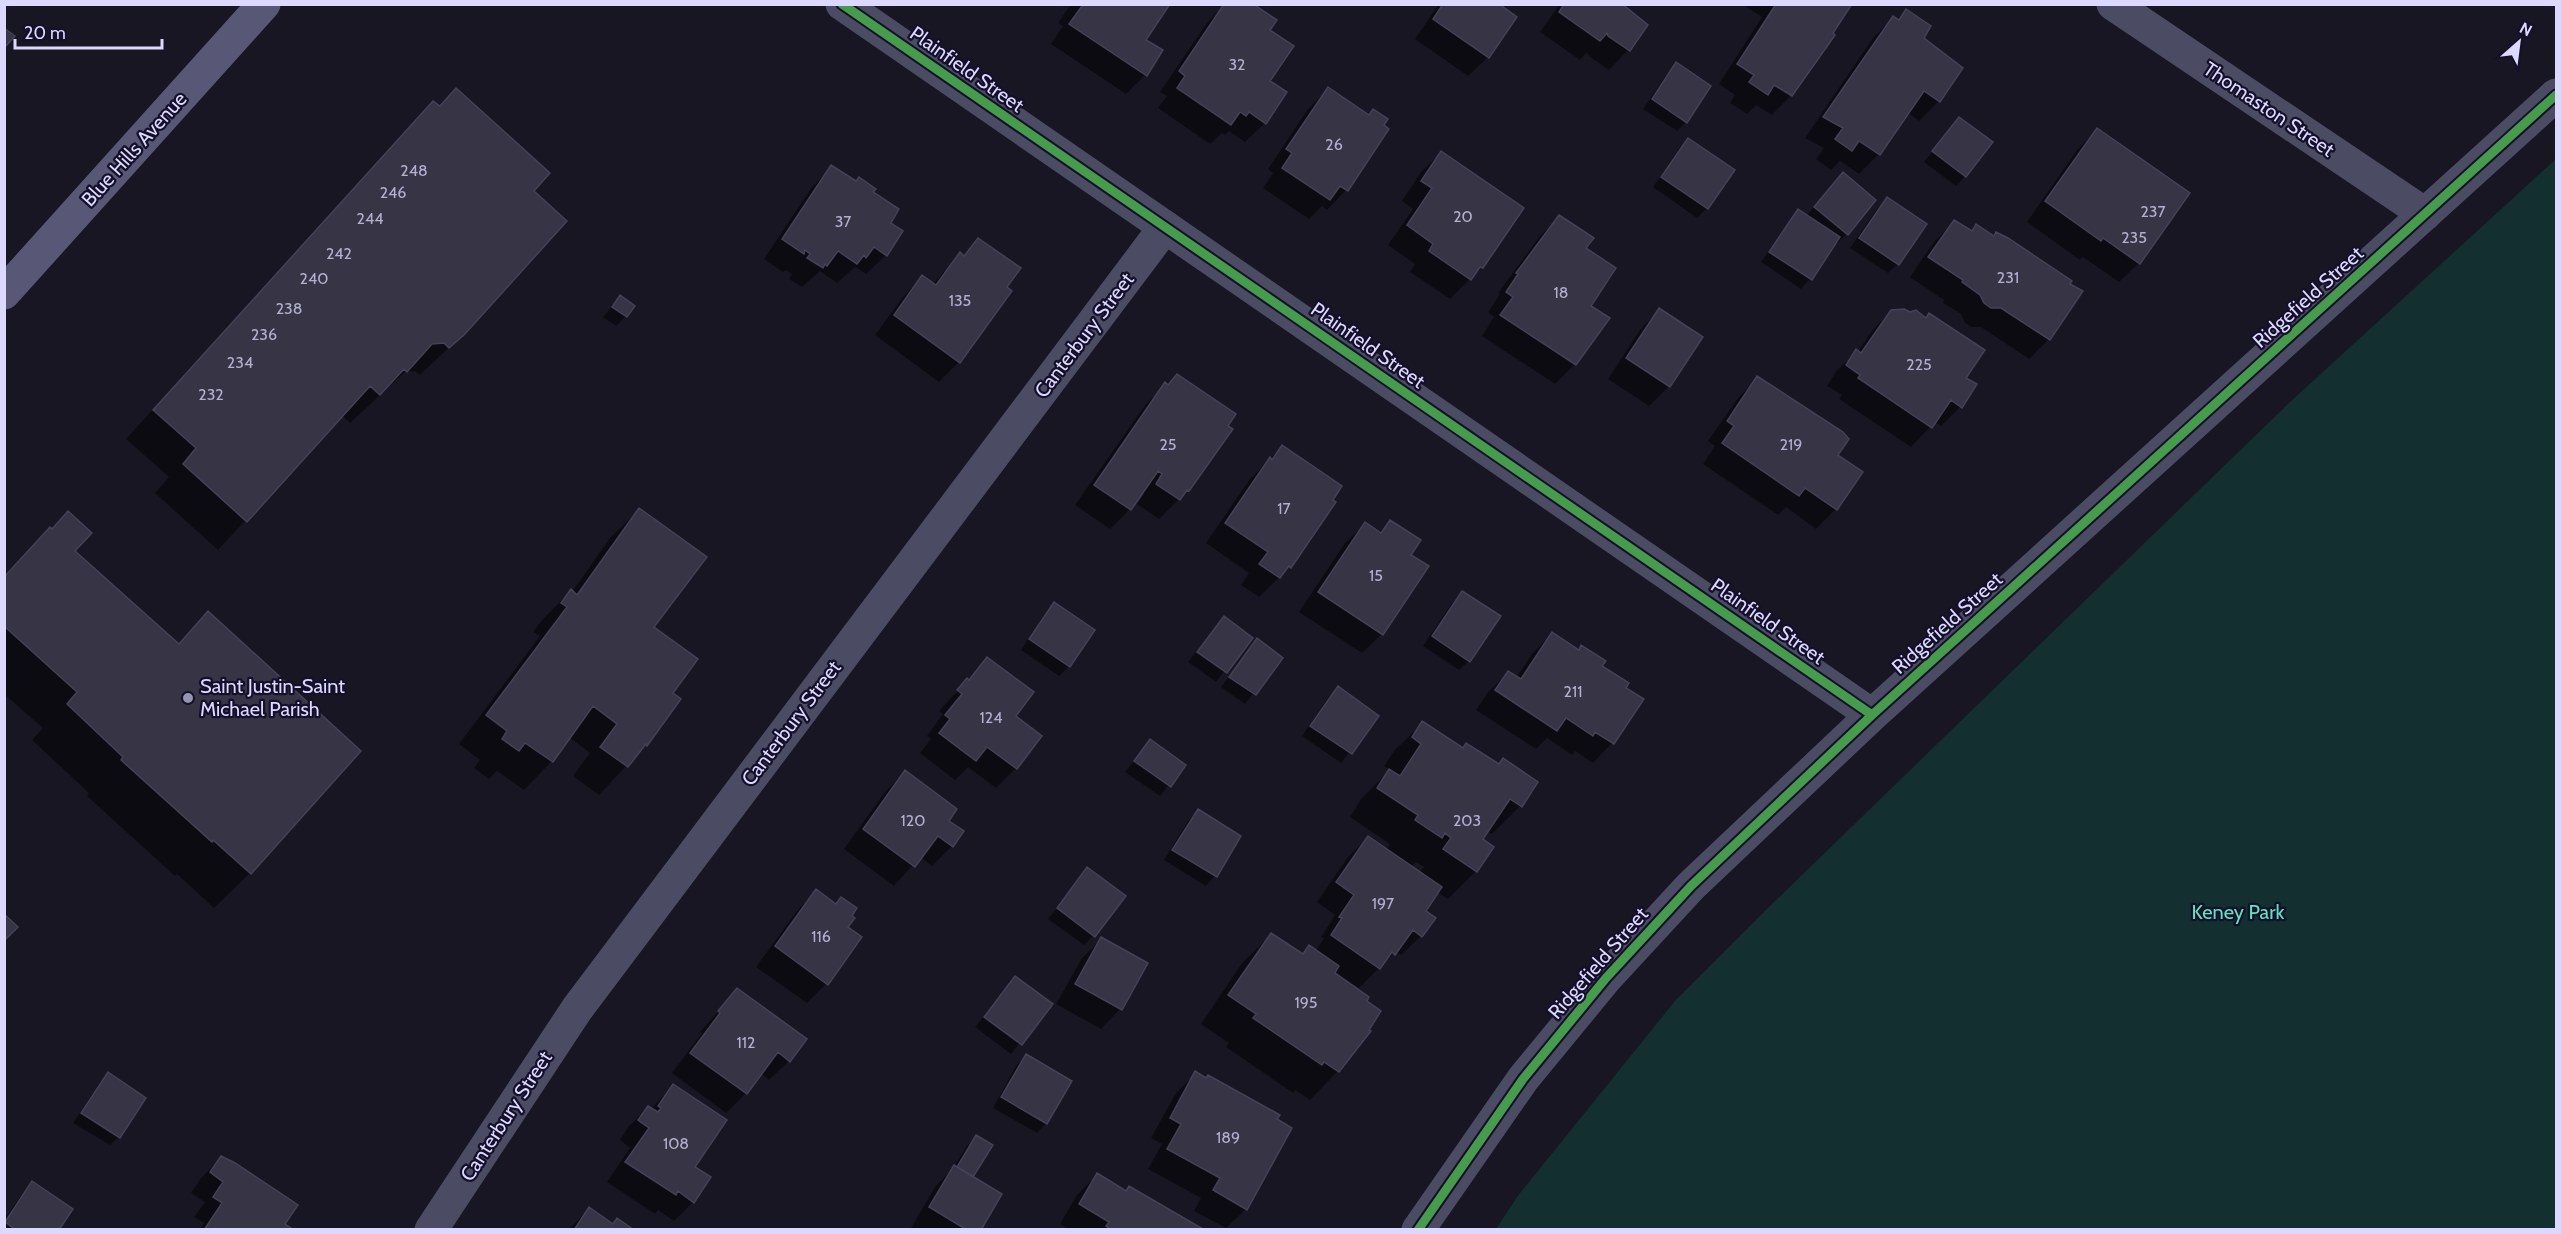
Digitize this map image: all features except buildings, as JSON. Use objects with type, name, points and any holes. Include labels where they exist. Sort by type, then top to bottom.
[{"type":"main road","name":"Blue Hills Avenue","points":[[4,293],[264,4]]},
{"type":"street","name":"Plainfield Street","points":[[842,4],[1872,715]]},
{"type":"street","name":"Thomaston Street","points":[[2112,4],[2425,214]]},
{"type":"street","name":"Ridgefield Street","points":[[1418,1230],[1523,1079],[1606,978],[1691,886],[1872,715],[2556,95]]},
{"type":"street","name":"Canterbury Street","points":[[431,1230],[577,1009],[1165,226]]},
{"type":"green space","name":"Keney Park","points":[[2556,159],[2556,1229],[1496,1229],[1517,1197],[1675,1001],[1772,904],[2290,402]]},
{"type":"cycle path","points":[[842,4],[1872,715]]},
{"type":"cycle path","points":[[1418,1230],[1523,1079],[1606,978],[1691,886],[1872,715],[2556,95]]},
{"type":"place","name":"Saint Justin-Saint Michael Parish","points":[[188,698]]}]
